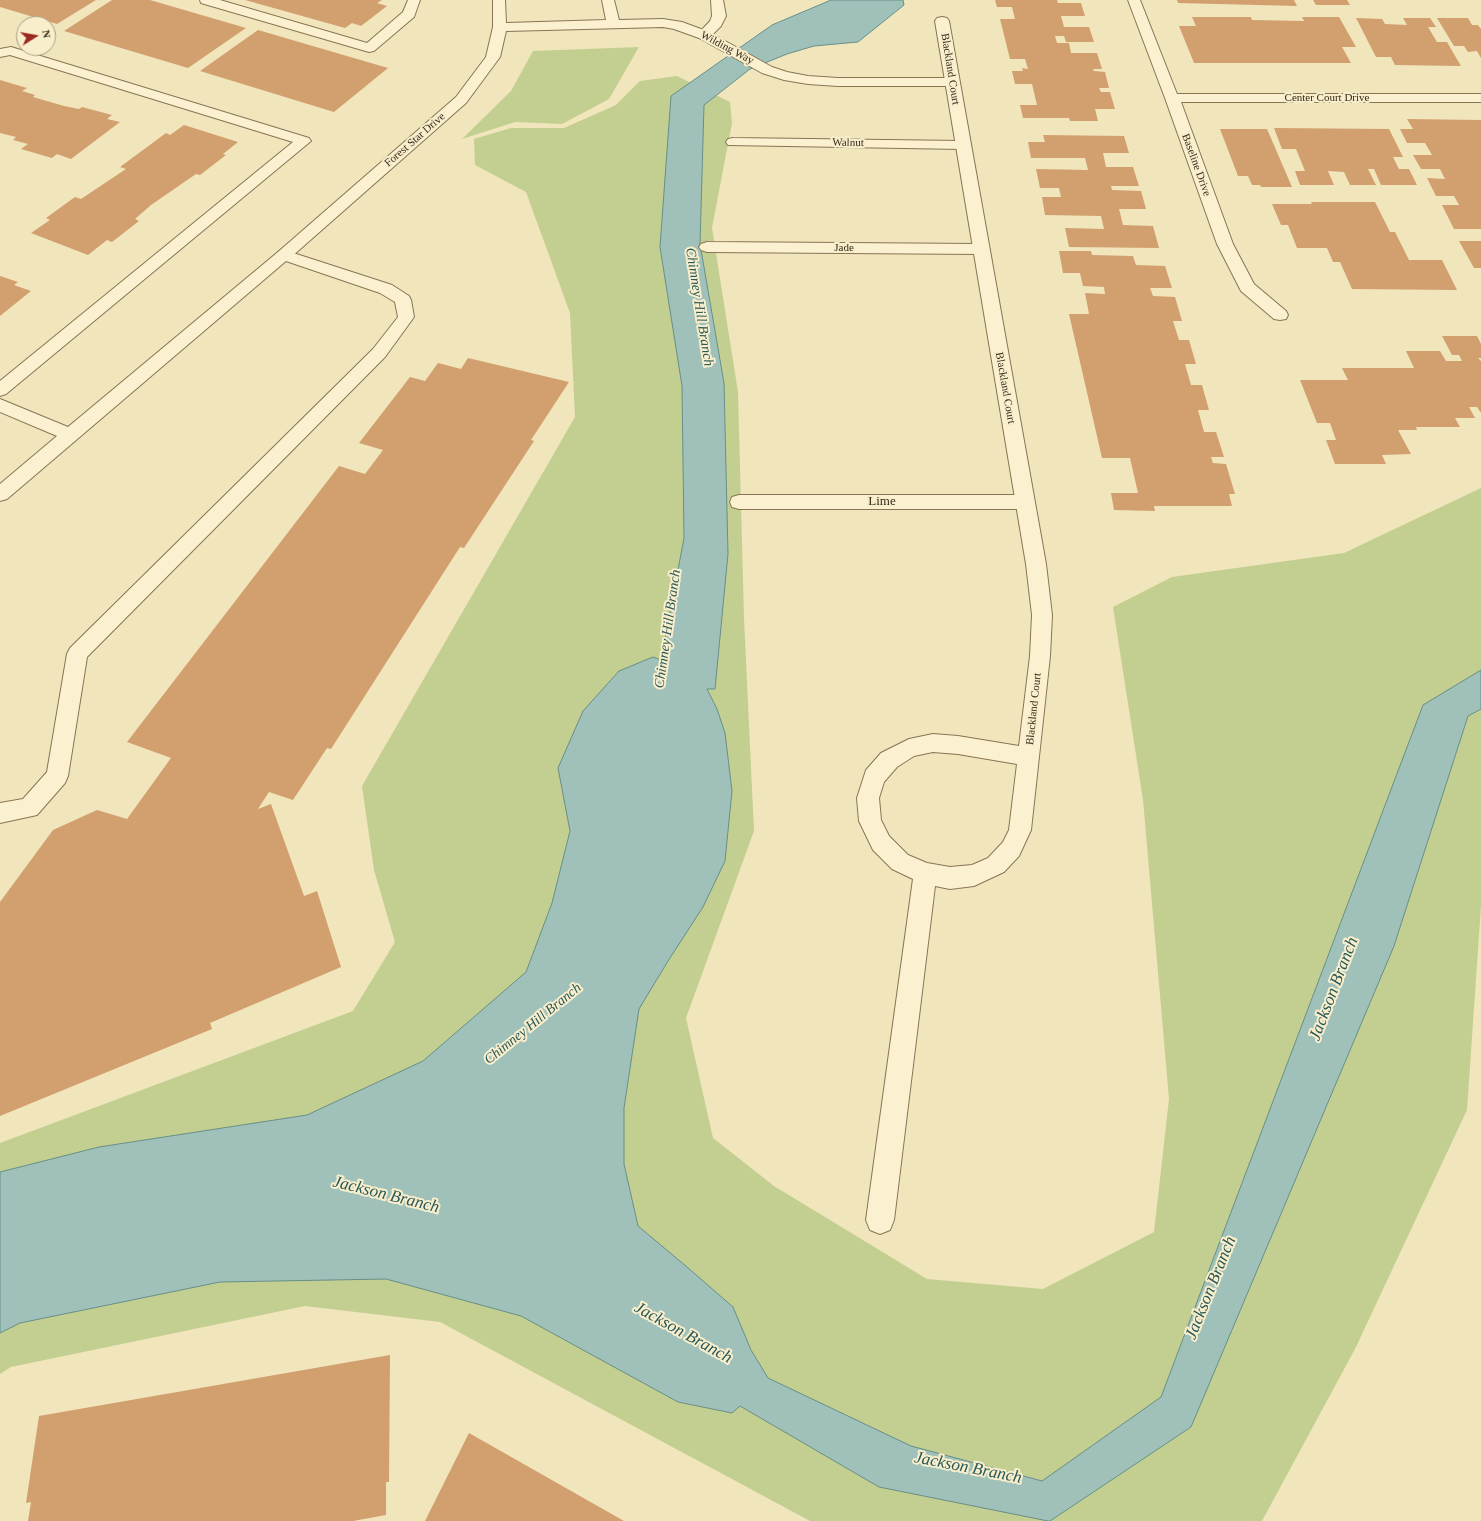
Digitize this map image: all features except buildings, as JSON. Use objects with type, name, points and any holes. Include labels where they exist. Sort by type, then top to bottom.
[{"type":"street","points":[[206,0],[369,48],[409,14],[414,0]]},
{"type":"street","name":"Forest Star Drive","points":[[0,494],[284,255],[461,100],[493,57],[500,27],[499,0]]},
{"type":"street","points":[[608,0],[613,23]]},
{"type":"street","points":[[704,35],[716,23],[718,16],[717,0]]},
{"type":"street","name":"Baseline Drive","points":[[1134,0],[1172,98],[1225,244],[1247,287],[1280,315]]},
{"type":"street","name":"Blackland Court","points":[[942,21],[980,249],[1036,564],[1042,615],[1040,656],[1029,757],[1020,830],[1012,849],[996,865],[974,875],[950,878],[925,873],[900,862],[881,843],[870,821],[868,798],[874,777],[889,760],[909,748],[933,743],[958,745],[1029,757]]},
{"type":"street","name":"Wilding Way","points":[[500,27],[663,22],[677,25],[704,35],[767,70],[784,76],[808,80],[952,82]]},
{"type":"street","points":[[0,53],[11,51],[304,140],[0,390]]},
{"type":"street","name":"Center Court Drive","points":[[1172,98],[1481,98]]},
{"type":"street","name":"Walnut","points":[[733,142],[962,145]]},
{"type":"street","name":"Jade","points":[[707,247],[980,249]]},
{"type":"street","points":[[0,814],[29,808],[57,776],[77,654],[379,352],[406,317],[403,300],[386,289],[284,255]]},
{"type":"street","points":[[0,405],[70,435]]},
{"type":"street","name":"Lime","points":[[740,502],[1025,502]]},
{"type":"street","points":[[880,1220],[925,873]]},
{"type":"green space","points":[[639,47],[609,99],[562,124],[515,122],[462,139],[511,91],[533,51]]},
{"type":"green space","points":[[677,76],[730,102],[732,123],[712,228],[738,392],[744,618],[754,831],[686,1018],[713,1138],[774,1186],[927,1279],[1043,1289],[1154,1232],[1169,1099],[1143,800],[1113,607],[1172,577],[1344,553],[1481,488],[1481,906],[1467,1110],[1355,1349],[1262,1521],[810,1521],[440,1322],[305,1306],[11,1367],[0,1374],[0,1143],[353,1011],[395,942],[374,870],[362,786],[575,417],[570,313],[526,192],[475,165],[474,139],[511,128],[564,128],[616,105],[640,81]]},
{"type":"water","points":[[831,0],[903,0],[904,5],[858,42],[814,46],[787,54],[750,69],[704,105],[700,244],[724,383],[728,554],[715,689],[707,689],[717,709],[725,733],[732,791],[725,861],[703,907],[639,1009],[624,1108],[624,1164],[638,1226],[733,1307],[751,1350],[768,1378],[911,1446],[1042,1481],[1161,1397],[1423,705],[1481,670],[1481,709],[1468,716],[1394,946],[1191,1427],[1048,1521],[879,1487],[740,1406],[732,1413],[678,1402],[521,1316],[386,1279],[220,1282],[20,1323],[0,1333],[0,1172],[99,1147],[307,1115],[423,1061],[526,972],[552,903],[570,831],[558,768],[583,711],[619,671],[653,657],[661,660],[684,538],[682,386],[660,247],[671,96],[772,25]]},
{"type":"water label","name":"Chimney Hill Branch","points":[[699,307]]},
{"type":"water label","name":"Chimney Hill Branch","points":[[668,629]]},
{"type":"water label","name":"Jackson Branch","points":[[1334,989]]},
{"type":"water label","name":"Chimney Hill Branch","points":[[533,1024]]},
{"type":"water label","name":"Jackson Branch","points":[[386,1195]]},
{"type":"water label","name":"Jackson Branch","points":[[1211,1288]]},
{"type":"water label","name":"Jackson Branch","points":[[683,1333]]},
{"type":"water label","name":"Jackson Branch","points":[[968,1468]]}]
